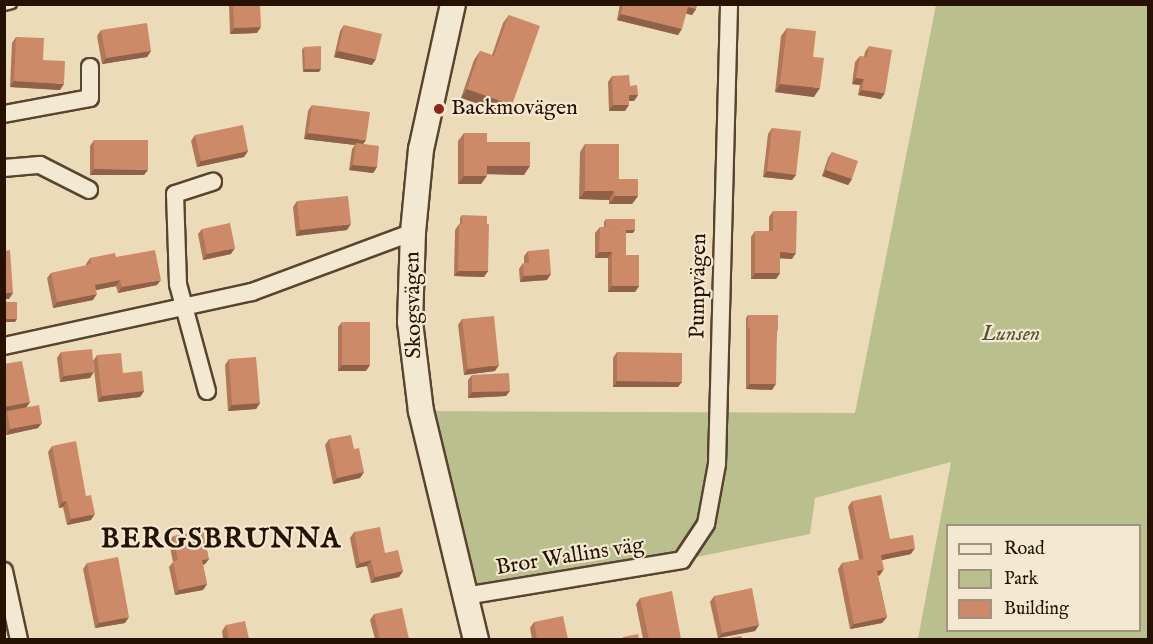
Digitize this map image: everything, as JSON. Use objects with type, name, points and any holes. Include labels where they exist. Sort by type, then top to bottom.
[{"type":"street","name":"Skogsvägen","points":[[453,4],[421,149],[413,232],[410,322],[421,411],[476,639]]},
{"type":"street","name":"Pumpvägen","points":[[682,560],[706,524],[717,464],[729,4]]},
{"type":"street","points":[[4,114],[90,98],[90,67]]},
{"type":"street","points":[[4,168],[40,165],[89,190]]},
{"type":"street","points":[[207,392],[178,284],[176,194],[213,182]]},
{"type":"street","points":[[4,346],[252,292],[413,232]]},
{"type":"street","name":"Bror Wallins väg","points":[[465,596],[682,560]]},
{"type":"street","points":[[5,578],[19,639]]},
{"type":"lane","points":[[4,6],[12,4]]},
{"type":"green space","name":"Lunsen","points":[[936,5],[1148,5],[1148,639],[918,639],[951,462],[815,498],[810,534],[682,560],[465,596],[421,411],[855,413]]},
{"type":"building","points":[[233,4],[260,4],[261,27],[234,28]]},
{"type":"building","points":[[623,4],[697,4],[696,9],[688,7],[682,29],[621,14]]},
{"type":"building","points":[[509,15],[540,26],[512,105],[467,89],[480,51],[494,56]]},
{"type":"building","points":[[147,23],[151,51],[106,58],[101,30]]},
{"type":"building","points":[[344,25],[382,34],[376,59],[338,51]]},
{"type":"building","points":[[787,28],[816,31],[813,57],[824,58],[820,88],[780,84]]},
{"type":"building","points":[[16,37],[44,38],[43,60],[65,61],[64,84],[14,81]]},
{"type":"building","points":[[321,46],[321,69],[305,69],[304,47]]},
{"type":"building","points":[[869,46],[892,50],[885,93],[862,90],[864,79],[856,78],[860,56],[867,57]]},
{"type":"building","points":[[629,75],[630,86],[637,85],[638,95],[629,95],[629,105],[613,105],[612,76]]},
{"type":"building","points":[[312,105],[370,112],[366,140],[308,133]]},
{"type":"building","points":[[243,125],[248,151],[201,161],[195,135]]},
{"type":"building","points":[[772,128],[801,131],[796,175],[767,171]]},
{"type":"building","points":[[464,133],[487,133],[487,142],[530,142],[530,166],[487,166],[487,176],[464,176]]},
{"type":"building","points":[[94,140],[148,140],[148,170],[94,169]]},
{"type":"building","points":[[356,143],[379,146],[377,167],[353,165]]},
{"type":"building","points":[[585,144],[619,144],[619,179],[638,179],[638,196],[615,196],[614,191],[585,191]]},
{"type":"building","points":[[832,152],[858,161],[852,179],[826,170]]},
{"type":"building","points":[[348,196],[351,224],[300,230],[297,201]]},
{"type":"building","points":[[773,211],[797,211],[796,253],[780,252],[780,273],[755,273],[755,231],[773,231]]},
{"type":"building","points":[[462,215],[487,216],[487,224],[462,224]]},
{"type":"building","points":[[606,219],[635,219],[635,230],[606,227]]},
{"type":"building","points":[[230,223],[235,248],[207,254],[202,229]]},
{"type":"building","points":[[459,224],[489,224],[488,271],[458,271]]},
{"type":"building","points":[[600,227],[626,228],[626,255],[639,255],[639,286],[612,286],[612,252],[599,252]]},
{"type":"building","points":[[549,249],[551,274],[524,276],[523,263],[529,263],[528,251]]},
{"type":"building","points":[[10,250],[13,293],[4,293],[4,251]]},
{"type":"building","points":[[155,250],[161,280],[122,287],[120,280],[95,285],[97,294],[57,302],[51,273],[91,264],[90,258],[115,253],[116,257]]},
{"type":"building","points":[[4,302],[17,302],[17,319],[4,319]]},
{"type":"building","points":[[748,315],[778,315],[778,330],[777,327],[750,327],[748,329]]},
{"type":"building","points":[[494,316],[499,365],[468,369],[462,319]]},
{"type":"building","points":[[342,322],[370,322],[370,365],[342,365]]},
{"type":"building","points":[[750,327],[777,327],[776,384],[750,384]]},
{"type":"building","points":[[92,349],[94,372],[64,376],[61,352]]},
{"type":"building","points":[[617,352],[682,353],[682,382],[617,381]]},
{"type":"building","points":[[121,353],[123,373],[142,371],[144,391],[102,396],[97,355]]},
{"type":"building","points":[[256,357],[260,403],[232,405],[229,359]]},
{"type":"building","points":[[22,361],[30,402],[4,407],[4,364]]},
{"type":"building","points":[[509,373],[510,391],[472,392],[472,375]]},
{"type":"building","points":[[39,405],[42,423],[10,429],[7,411]]},
{"type":"building","points":[[351,435],[354,449],[359,448],[364,472],[337,478],[329,439]]},
{"type":"building","points":[[76,441],[86,496],[91,495],[95,514],[71,519],[67,501],[63,502],[52,446]]},
{"type":"building","points":[[881,495],[890,539],[913,535],[915,548],[881,555],[884,569],[877,571],[887,617],[854,624],[842,563],[864,559],[852,501]]},
{"type":"building","points":[[380,527],[385,553],[398,550],[403,571],[375,577],[371,560],[360,563],[354,532]]},
{"type":"building","points":[[203,530],[209,559],[202,560],[207,584],[179,590],[173,562],[178,560],[173,536]]},
{"type":"building","points":[[118,557],[129,617],[99,623],[87,563]]},
{"type":"building","points":[[752,588],[759,625],[722,633],[714,596]]},
{"type":"building","points":[[672,591],[681,639],[649,639],[640,598]]},
{"type":"building","points":[[402,608],[409,639],[380,639],[374,614]]},
{"type":"building","points":[[563,616],[568,639],[537,639],[534,622]]},
{"type":"building","points":[[245,621],[249,639],[229,639],[226,625]]},
{"type":"building","points":[[638,634],[639,639],[623,639],[623,637]]},
{"type":"building","points":[[741,636],[742,639],[723,639]]},
{"type":"place","name":"Backmovägen","points":[[439,109]]},
{"type":"district","name":"BERGSBRUNNA","points":[[221,540]]}]
